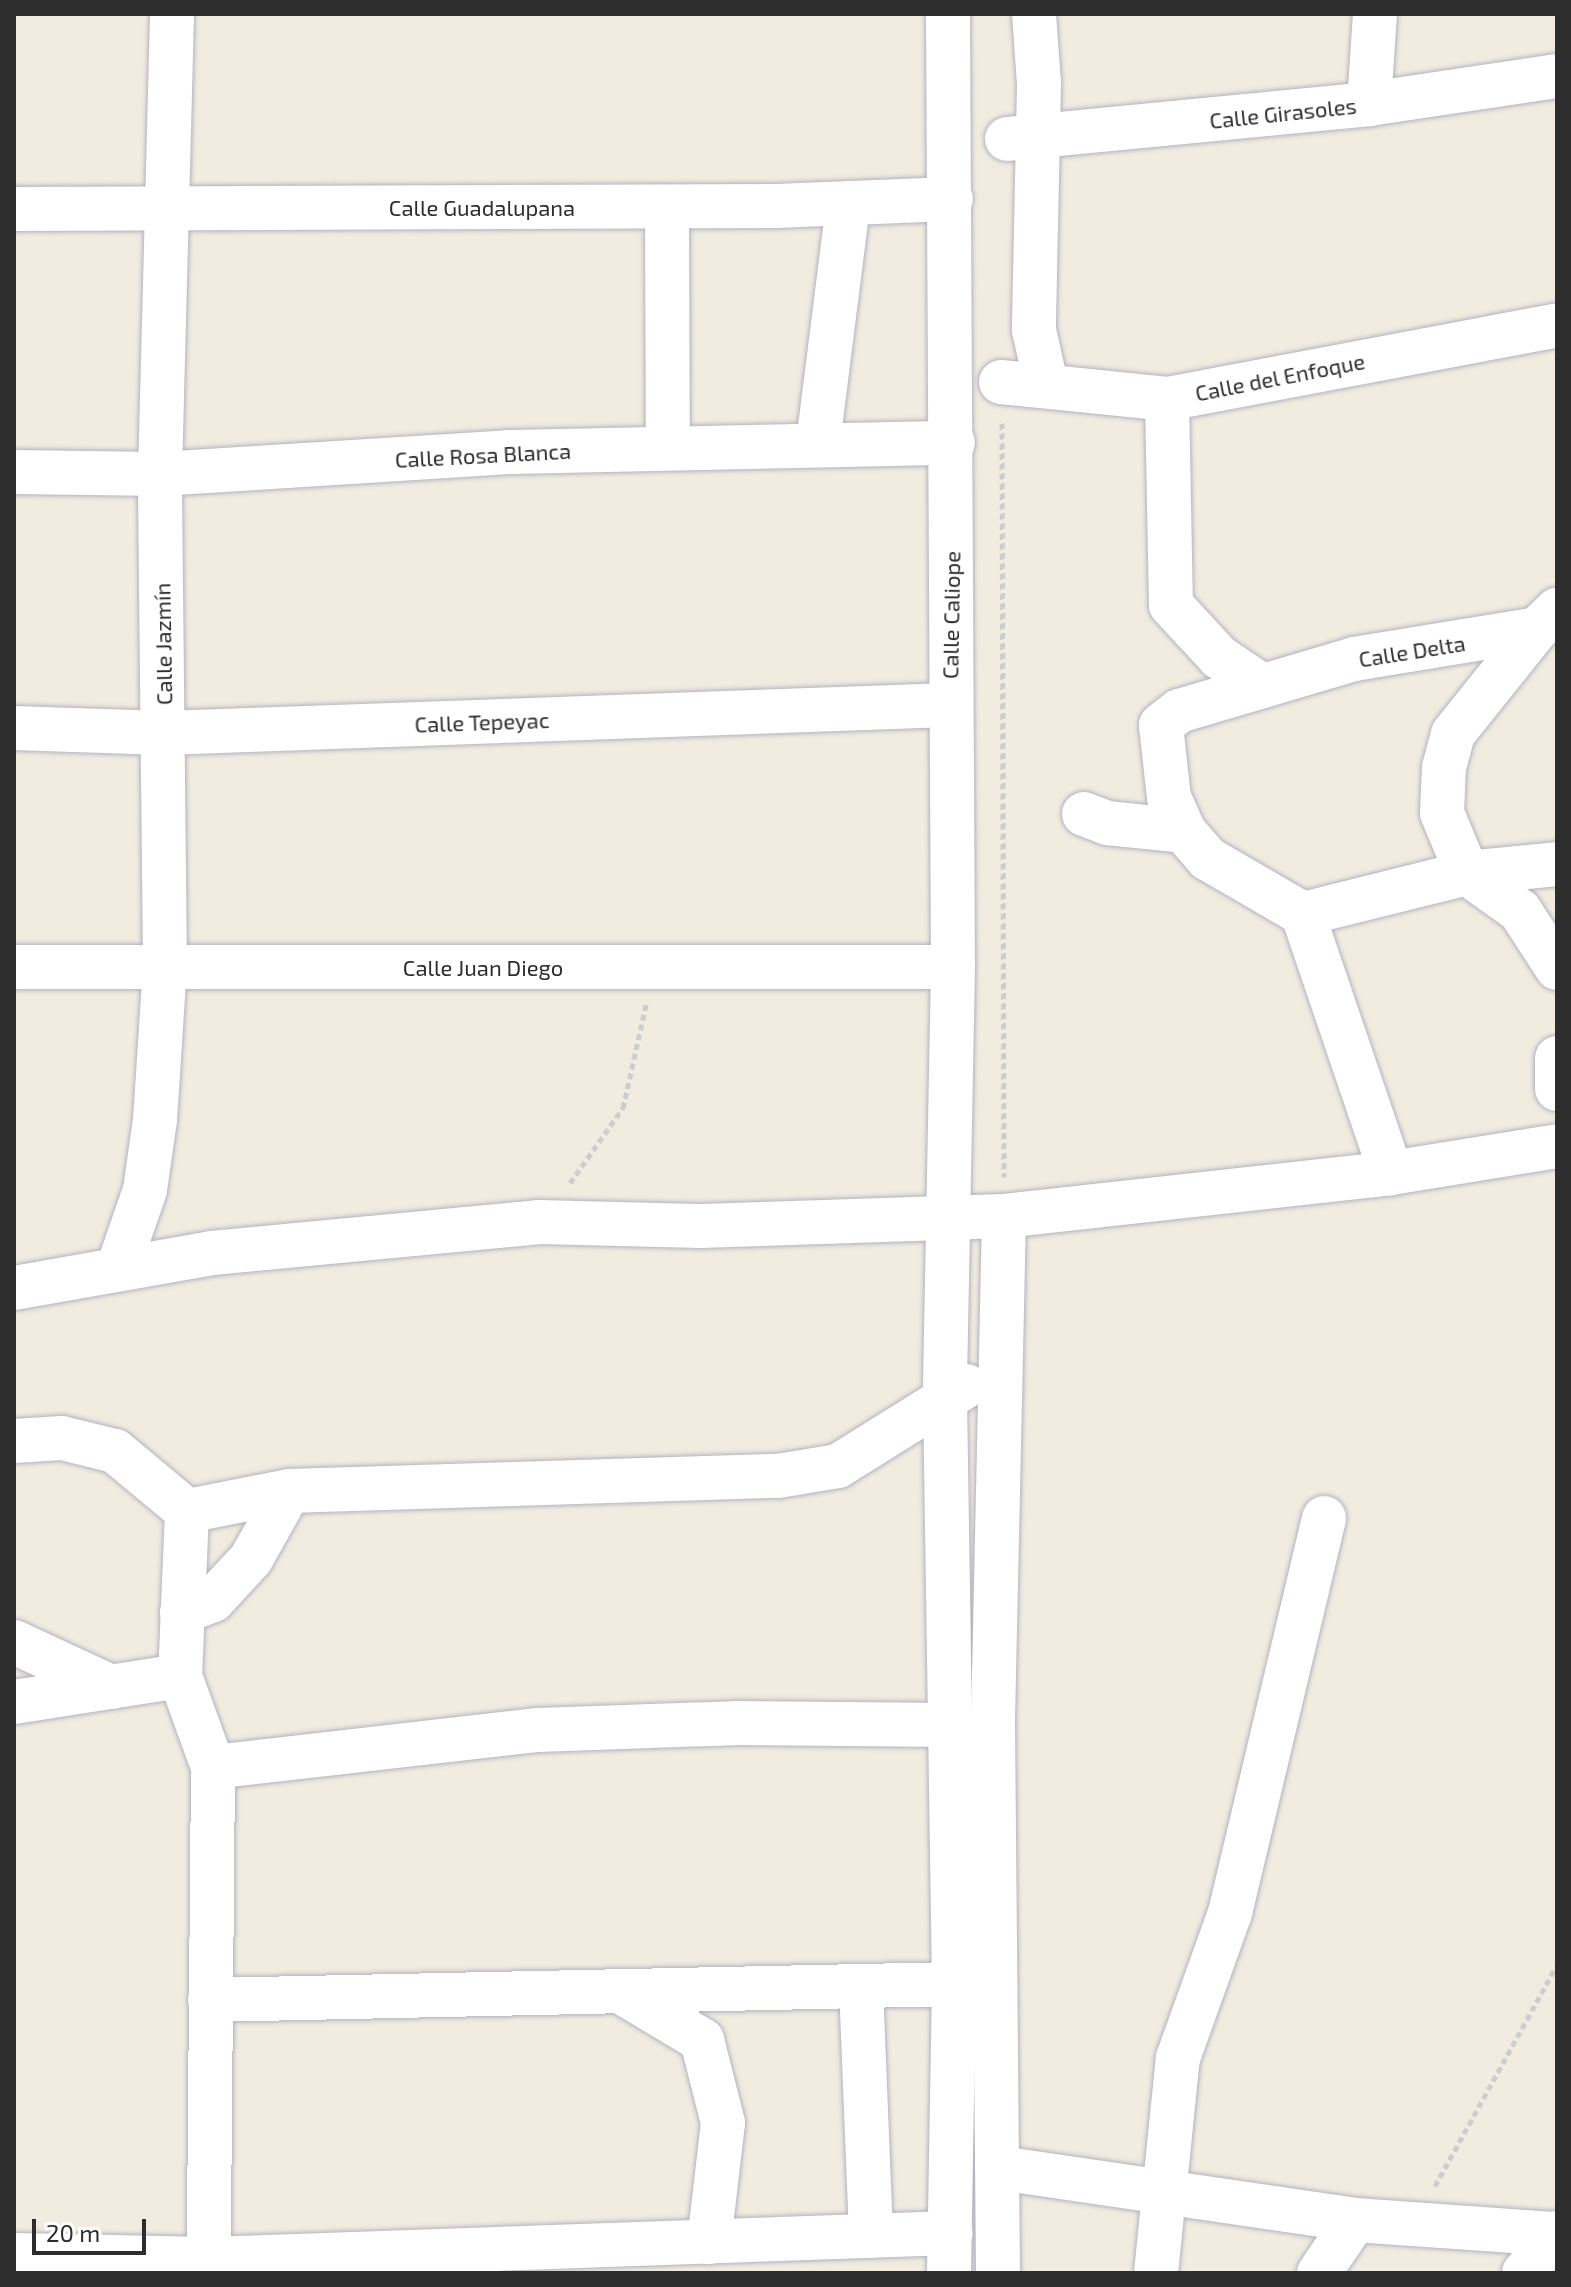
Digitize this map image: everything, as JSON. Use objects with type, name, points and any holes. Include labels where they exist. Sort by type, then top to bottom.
[{"type":"street","name":"Calle Jazmín","points":[[118,1268],[145,1190],[153,1134],[165,967],[160,474],[172,14]]},
{"type":"street","name":"Calle Caliope","points":[[948,14],[953,443],[950,705],[952,1217],[945,1397],[954,1984],[950,2253]]},
{"type":"street","points":[[1034,14],[1022,138],[1034,330],[1046,384]]},
{"type":"street","points":[[1369,104],[1375,14]]},
{"type":"street","name":"Calle Girasoles","points":[[1022,138],[1369,104],[1557,76]]},
{"type":"street","name":"Calle Guadalupana","points":[[14,209],[667,207],[951,199]]},
{"type":"street","points":[[818,443],[848,204]]},
{"type":"street","points":[[667,207],[668,448]]},
{"type":"street","name":"Calle del Enfoque","points":[[1001,382],[1046,384],[1167,399],[1557,325]]},
{"type":"street","points":[[1167,399],[1171,605],[1219,657],[1262,686]]},
{"type":"street","name":"Calle Rosa Blanca","points":[[14,472],[160,474],[668,448],[953,443]]},
{"type":"street","points":[[1547,619],[1453,734],[1444,767],[1442,813],[1467,873],[1520,911],[1557,968]]},
{"type":"street","name":"Calle Delta","points":[[1184,831],[1169,798],[1161,725],[1179,711],[1354,659],[1547,619]]},
{"type":"street","name":"Calle Tepeyac","points":[[14,728],[164,733],[950,705]]},
{"type":"street","points":[[1084,814],[1107,823],[1184,831],[1208,859],[1303,914],[1391,1173]]},
{"type":"street","points":[[1303,914],[1467,873],[1557,864]]},
{"type":"street","name":"Calle Juan Diego","points":[[14,967],[953,967]]},
{"type":"street","points":[[1557,1058],[1557,1089]]},
{"type":"street","points":[[14,1288],[212,1253],[538,1222],[701,1226],[1004,1216],[1391,1173],[1557,1146]]},
{"type":"street","points":[[998,2273],[993,1721],[997,1370],[1004,1216]]},
{"type":"street","points":[[187,1511],[289,1491],[778,1476],[838,1466],[945,1397],[997,1370]]},
{"type":"street","points":[[14,1441],[62,1438],[115,1451],[187,1511]]},
{"type":"street","points":[[182,1612],[213,1600],[251,1559],[289,1491]]},
{"type":"street","points":[[187,1511],[180,1676],[213,1767],[209,2259]]},
{"type":"street","points":[[1156,2273],[1178,2058],[1230,1913],[1324,1518]]},
{"type":"street","points":[[14,1642],[111,1687]]},
{"type":"street","points":[[14,1702],[180,1676]]},
{"type":"street","points":[[213,1767],[538,1730],[734,1723],[952,1725]]},
{"type":"street","points":[[210,2000],[954,1984]]},
{"type":"street","points":[[861,1986],[871,2236]]},
{"type":"street","points":[[620,1991],[702,2040],[723,2123],[709,2242]]},
{"type":"street","points":[[999,2168],[1166,2196],[1355,2220],[1557,2233]]},
{"type":"street","points":[[1319,2273],[1355,2220]]},
{"type":"street","points":[[1524,2273],[1557,2233]]},
{"type":"street","points":[[14,2255],[209,2259],[871,2236],[950,2253]]},
{"type":"path","points":[[1001,382],[1004,1216]]},
{"type":"path","points":[[538,1222],[596,1152],[623,1108],[637,1063],[652,968]]},
{"type":"path","points":[[1413,2225],[1557,1965]]}]
